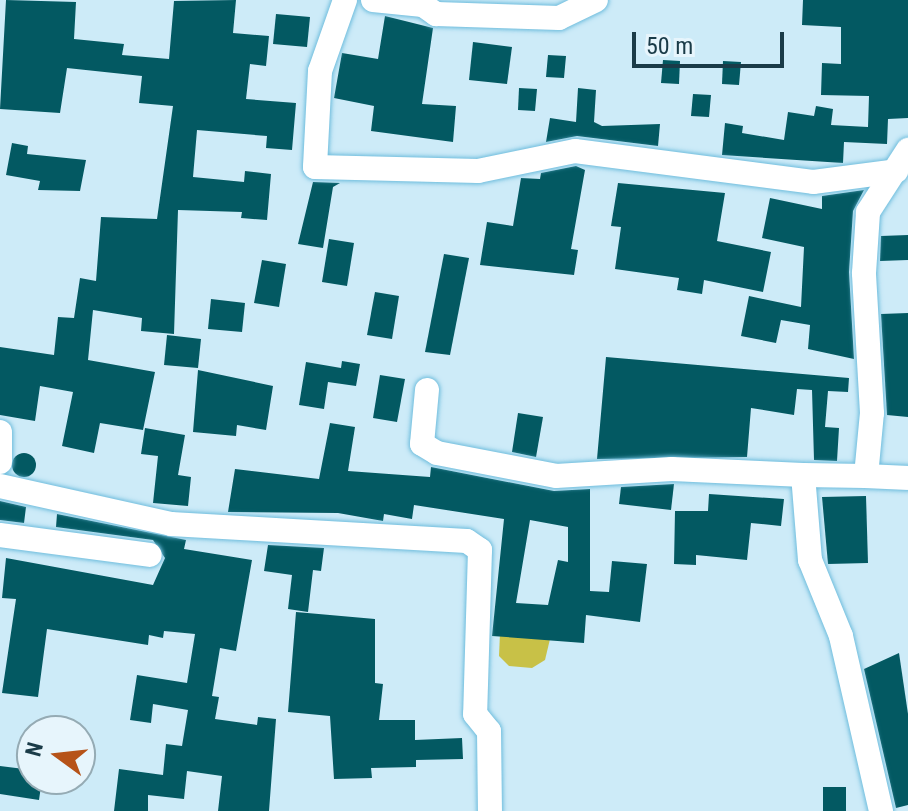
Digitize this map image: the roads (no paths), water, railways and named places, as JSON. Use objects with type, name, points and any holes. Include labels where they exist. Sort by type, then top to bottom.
[{"type":"street","points":[[345,0],[320,71],[315,167],[478,171],[575,151],[813,182],[902,161]]},
{"type":"street","points":[[373,0],[423,5],[436,14],[559,18],[596,0]]},
{"type":"street","points":[[866,476],[872,413],[864,273],[868,212],[902,161]]},
{"type":"street","points":[[427,390],[422,444],[437,453],[556,476],[672,469],[908,478]]},
{"type":"street","points":[[0,432],[0,462]]},
{"type":"street","points":[[803,475],[810,560],[841,636],[881,811]]},
{"type":"street","points":[[0,486],[171,524],[467,541],[480,550],[475,714],[489,731],[490,811]]},
{"type":"street","points":[[0,535],[150,555]]}]
